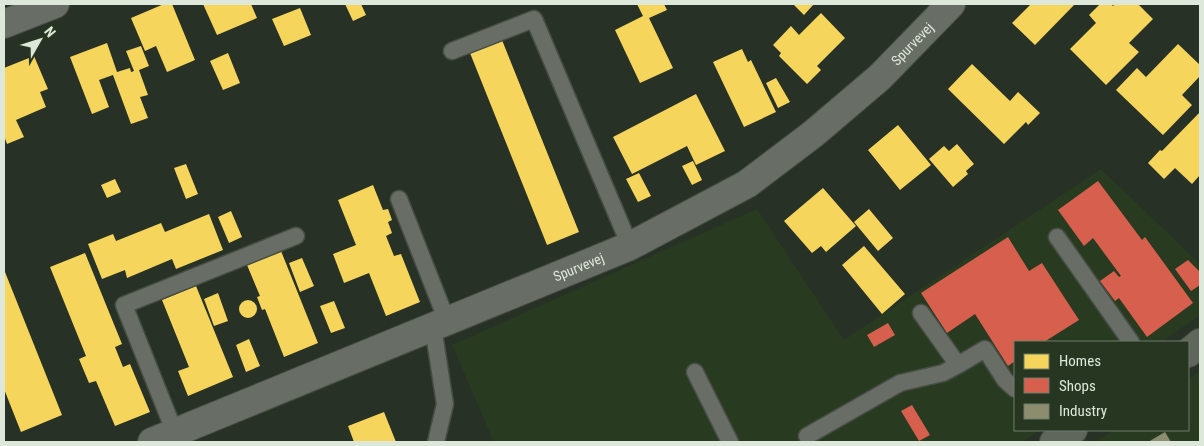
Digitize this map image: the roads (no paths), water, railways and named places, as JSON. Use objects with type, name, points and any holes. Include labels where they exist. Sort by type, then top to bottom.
[{"type":"street","points":[[4,24],[55,4]]},
{"type":"street","name":"Spurvevej","points":[[164,438],[630,246],[747,184],[813,134],[880,77],[951,4]]},
{"type":"street","points":[[1189,351],[1200,343]]},
{"type":"lane","points":[[452,51],[534,19],[630,246]]},
{"type":"lane","points":[[398,199],[440,324],[445,404],[436,442]]},
{"type":"lane","points":[[164,438],[124,305],[296,236]]},
{"type":"lane","points":[[1058,237],[1130,341]]},
{"type":"lane","points":[[921,313],[958,365]]},
{"type":"lane","points":[[808,436],[900,383],[943,373],[985,349],[1005,380],[1014,388]]},
{"type":"lane","points":[[695,372],[730,442]]}]
